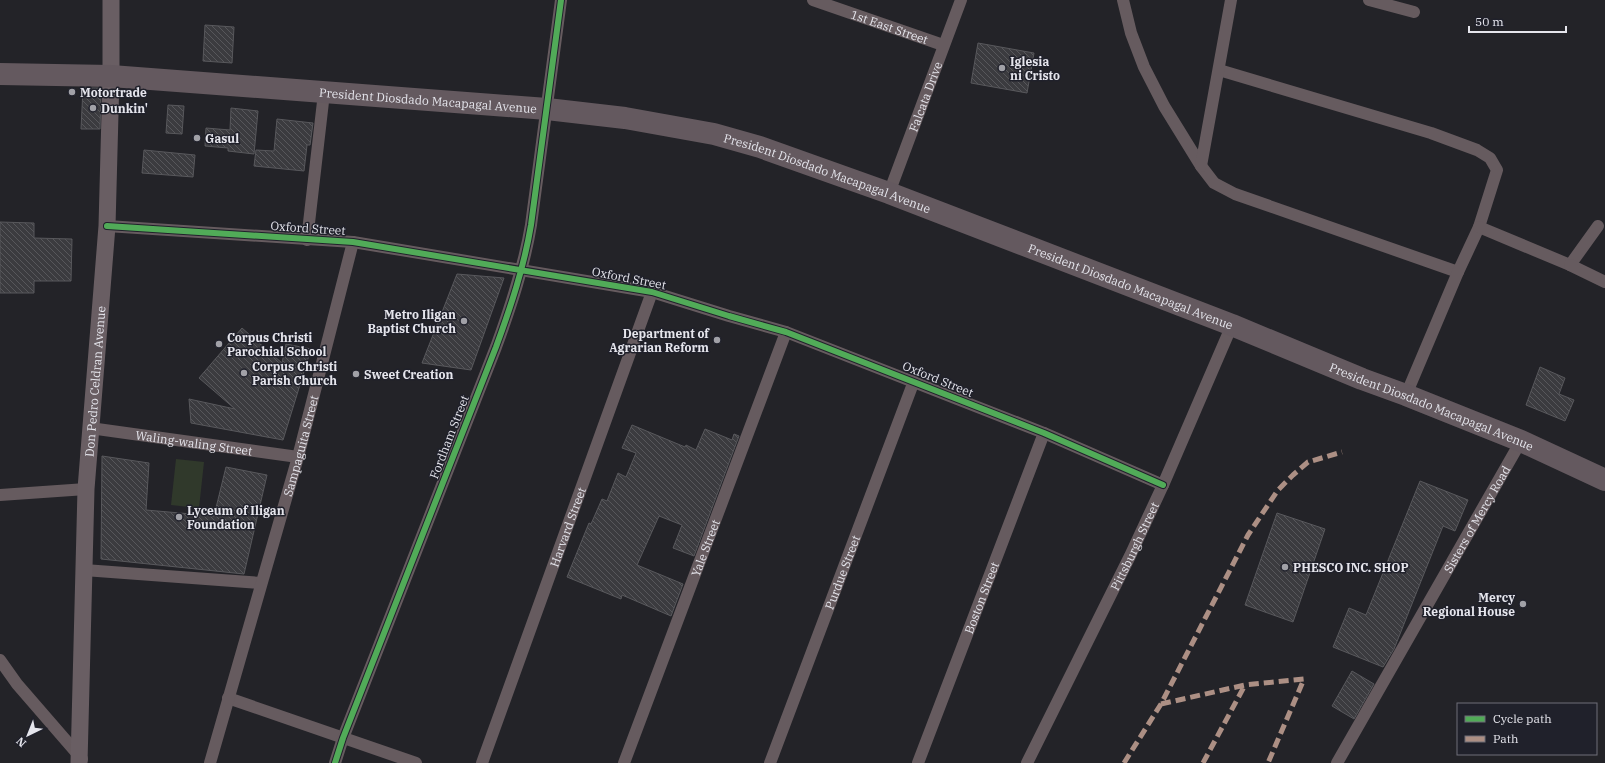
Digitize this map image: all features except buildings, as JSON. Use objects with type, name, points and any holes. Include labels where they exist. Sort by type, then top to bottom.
[{"type":"highway","name":"President Diosdado Macapagal Avenue","points":[[0,74],[112,76],[547,109],[625,118],[714,134],[760,147],[889,193],[1232,325],[1362,379],[1521,441],[1605,480]]},
{"type":"main road","name":"Don Pedro Celdran Avenue","points":[[82,761],[86,489],[107,226],[112,76],[111,0]]},
{"type":"street","name":"Fordham Street","points":[[335,763],[343,738],[514,297],[526,253],[531,225],[561,0]]},
{"type":"street","name":"1st East Street","points":[[813,0],[943,45]]},
{"type":"street","name":"Falcata Drive","points":[[889,193],[961,0]]},
{"type":"street","points":[[1123,0],[1131,33],[1144,66],[1164,106],[1201,166],[1214,183],[1235,194],[1458,272]]},
{"type":"street","points":[[1201,166],[1231,0]]},
{"type":"street","points":[[1369,0],[1414,12]]},
{"type":"street","points":[[1219,70],[1431,133],[1477,150],[1490,158],[1497,170],[1479,227],[1458,272],[1406,395]]},
{"type":"street","points":[[307,240],[324,93]]},
{"type":"street","name":"Oxford Street","points":[[107,226],[353,242],[652,292],[786,332],[1044,433],[1164,485]]},
{"type":"street","points":[[1570,265],[1598,226]]},
{"type":"street","points":[[1479,227],[1570,265],[1605,282]]},
{"type":"street","name":"Sampaguita Street","points":[[210,763],[298,457],[353,242]]},
{"type":"street","name":"Harvard Street","points":[[482,763],[652,292]]},
{"type":"street","name":"Pittsburgh Street","points":[[1027,763],[1095,629],[1164,485],[1232,325]]},
{"type":"street","name":"Yale Street","points":[[624,763],[786,332]]},
{"type":"street","name":"Purdue Street","points":[[770,763],[914,381]]},
{"type":"street","name":"Waling-waling Street","points":[[90,428],[298,457]]},
{"type":"street","name":"Boston Street","points":[[918,763],[1044,433]]},
{"type":"street","name":"Sisters of Mercy Road","points":[[1337,763],[1521,441]]},
{"type":"street","points":[[0,495],[86,489]]},
{"type":"street","points":[[84,570],[261,584]]},
{"type":"street","points":[[0,660],[17,684],[82,761]]},
{"type":"street","points":[[228,698],[416,763]]},
{"type":"green space","points":[[176,459],[204,462],[199,508],[171,505]]},
{"type":"marked path","points":[[1124,763],[1161,704],[1248,535],[1278,490],[1308,462],[1342,452]]},
{"type":"marked path","points":[[1161,704],[1245,685],[1304,679],[1268,763]]},
{"type":"marked path","points":[[1203,763],[1245,685]]},
{"type":"cycle path","points":[[335,763],[343,738],[507,317],[525,256],[531,225],[561,0]]},
{"type":"cycle path","points":[[107,226],[353,242],[652,292],[786,332],[1044,433],[1163,485]]},
{"type":"place","name":"Iglesia ni Cristo","points":[[1002,68]]},
{"type":"place","name":"Motortrade","points":[[72,92]]},
{"type":"place","name":"Dunkin'","points":[[93,108]]},
{"type":"place","name":"Gasul","points":[[197,138]]},
{"type":"place","name":"Metro Iligan Baptist Church","points":[[464,321]]},
{"type":"place","name":"Department of Agrarian Reform","points":[[717,340]]},
{"type":"place","name":"Corpus Christi Parochial School","points":[[219,344]]},
{"type":"place","name":"Corpus Christi Parish Church","points":[[244,373]]},
{"type":"place","name":"Sweet Creation","points":[[356,374]]},
{"type":"place","name":"Lyceum of Iligan Foundation","points":[[179,517]]},
{"type":"place","name":"PHESCO INC. SHOP","points":[[1285,567]]},
{"type":"place","name":"Mercy Regional House","points":[[1523,604]]}]
